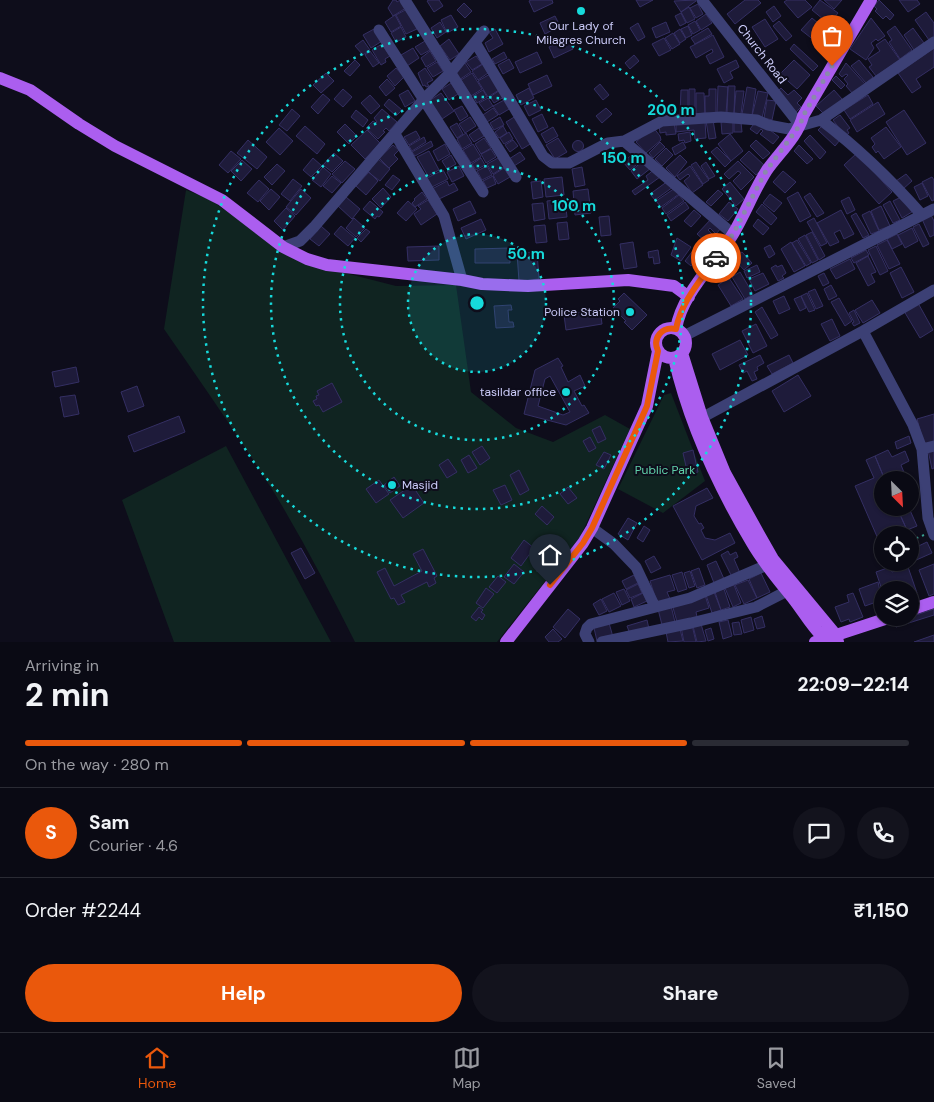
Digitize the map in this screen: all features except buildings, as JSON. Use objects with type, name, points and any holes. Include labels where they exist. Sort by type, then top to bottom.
[{"type":"main road","points":[[828,640],[767,565],[752,543],[718,478],[697,420],[680,381],[678,356],[686,345],[680,332],[679,315],[689,296],[733,234],[766,171],[800,125],[803,116],[871,0]]},
{"type":"main road","points":[[0,78],[30,90],[115,146],[222,200],[283,247],[307,259],[327,265],[462,280],[482,284],[528,286],[628,280],[674,286],[689,296]]},
{"type":"main road","points":[[506,642],[583,543],[592,528],[647,406],[658,351],[656,342],[659,334],[667,328],[680,332]]},
{"type":"main road","points":[[658,351],[665,357],[678,356]]},
{"type":"main road","points":[[697,420],[765,547],[828,640]]},
{"type":"main road","points":[[919,607],[934,602]]},
{"type":"main road","points":[[828,640],[874,623]]},
{"type":"street","points":[[404,0],[516,177]]},
{"type":"street","name":"Church Road","points":[[702,0],[800,125]]},
{"type":"street","points":[[379,30],[483,192]]},
{"type":"street","points":[[283,247],[300,241],[314,227],[424,99],[451,72],[484,31]]},
{"type":"street","points":[[475,42],[543,156],[552,163],[568,163],[608,143],[624,141],[662,121],[720,117],[758,120],[768,125],[789,129],[821,120],[934,42]]},
{"type":"street","points":[[821,120],[854,145],[894,184],[922,215]]},
{"type":"street","points":[[395,134],[444,216],[462,280]]},
{"type":"street","points":[[624,141],[733,234]]},
{"type":"street","points":[[680,332],[934,208]]},
{"type":"street","points":[[697,420],[934,290]]},
{"type":"street","points":[[862,331],[913,424],[922,449],[929,477],[931,501],[928,518],[933,533]]},
{"type":"street","points":[[922,449],[934,446]]},
{"type":"street","points":[[592,528],[614,544],[636,567],[655,607]]},
{"type":"street","points":[[589,642],[585,634],[591,624],[690,598],[767,565]]},
{"type":"street","points":[[602,642],[756,607],[787,590]]},
{"type":"path","points":[[919,537],[933,533]]},
{"type":"green space","points":[[186,190],[209,199],[276,245],[314,265],[396,286],[456,285],[471,392],[516,428],[553,442],[605,415],[630,429],[580,537],[497,642],[355,642],[275,494],[164,329]]},
{"type":"green space","name":"Public Park","points":[[671,393],[705,481],[663,513],[618,489],[664,395]]},
{"type":"green space","points":[[226,446],[331,642],[174,642],[122,500]]},
{"type":"way so far","points":[[716,258],[733,234],[766,171],[800,125],[803,116],[832,66]]},
{"type":"place","name":"Our Lady of Milagres Church","points":[[581,11]]},
{"type":"place","name":"Police Station","points":[[630,312]]},
{"type":"place","name":"tasildar office","points":[[566,392]]},
{"type":"place","name":"Masjid","points":[[392,485]]},
{"type":"route","points":[[550,585],[583,543],[592,528],[647,406],[658,351],[656,338],[662,330],[667,328],[676,329],[679,315],[689,296],[716,258]]}]
